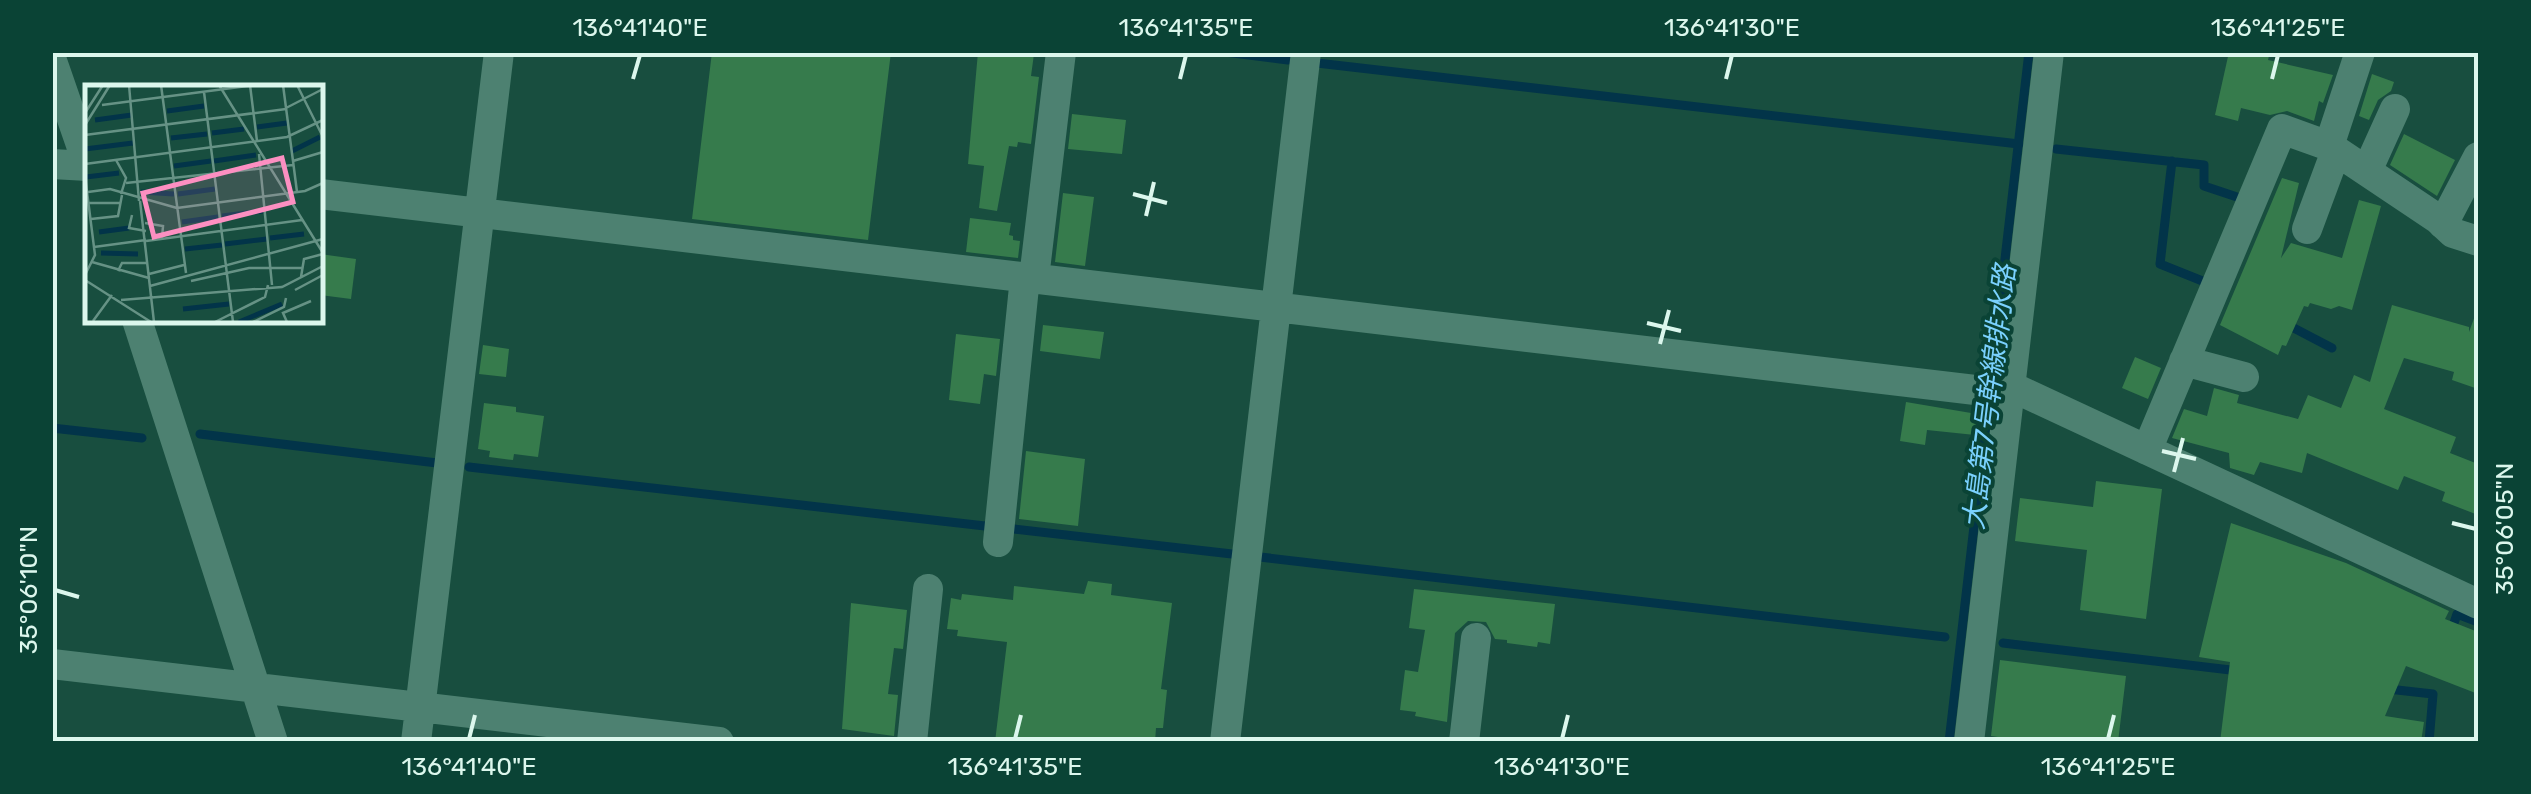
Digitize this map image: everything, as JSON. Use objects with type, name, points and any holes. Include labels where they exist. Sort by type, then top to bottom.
[{"type":"street","points":[[416,742],[499,52]]},
{"type":"street","points":[[998,542],[1029,278],[1062,52]]},
{"type":"street","points":[[1225,742],[1306,52]]},
{"type":"street","points":[[1969,742],[2000,391],[2049,52]]},
{"type":"street","points":[[2307,229],[2360,52]]},
{"type":"street","points":[[52,60],[85,157]]},
{"type":"street","points":[[2367,171],[2395,109]]},
{"type":"street","points":[[2147,450],[2282,129],[2332,148],[2452,234],[2478,241]]},
{"type":"street","points":[[2443,224],[2478,158]]},
{"type":"street","points":[[52,164],[85,166]]},
{"type":"street","points":[[322,194],[2000,391],[2147,450],[2478,604]]},
{"type":"street","points":[[138,322],[272,742]]},
{"type":"street","points":[[2184,361],[2244,377]]},
{"type":"street","points":[[912,742],[928,588]]},
{"type":"street","points":[[1464,742],[1476,638]]},
{"type":"street","points":[[53,665],[719,742]]},
{"type":"building","points":[[712,52],[891,52],[868,240],[692,219]]},
{"type":"building","points":[[978,52],[1034,54],[1031,76],[1039,77],[1031,144],[1018,142],[1017,147],[1009,146],[997,211],[979,208],[984,166],[968,164]]},
{"type":"building","points":[[2229,52],[2270,52],[2268,60],[2333,75],[2323,103],[2319,101],[2314,121],[2287,111],[2270,115],[2241,108],[2238,121],[2215,115]]},
{"type":"building","points":[[2372,74],[2394,82],[2391,91],[2378,100],[2369,120],[2359,116]]},
{"type":"building","points":[[1072,114],[1126,120],[1122,154],[1068,149]]},
{"type":"building","points":[[2404,134],[2455,160],[2437,196],[2390,165]]},
{"type":"building","points":[[2282,178],[2299,183],[2281,258],[2291,243],[2342,258],[2359,200],[2381,206],[2352,310],[2310,303],[2304,306],[2278,355],[2220,325]]},
{"type":"building","points":[[1063,193],[1094,197],[1085,266],[1055,262]]},
{"type":"building","points":[[970,218],[1011,223],[1009,235],[1020,241],[1018,258],[966,252]]},
{"type":"building","points":[[322,254],[356,259],[351,299],[322,295]]},
{"type":"building","points":[[2392,305],[2469,327],[2469,332],[2478,314],[2478,389],[2452,380],[2454,372],[2404,358],[2384,409],[2456,437],[2450,453],[2478,464],[2478,515],[2442,501],[2445,492],[2404,476],[2398,490],[2307,453],[2302,473],[2260,462],[2254,475],[2230,468],[2229,453],[2172,438],[2184,409],[2207,416],[2214,388],[2239,395],[2237,403],[2298,419],[2308,395],[2341,408],[2354,375],[2370,382]]},
{"type":"building","points":[[1043,325],[1104,332],[1100,359],[1040,351]]},
{"type":"building","points":[[956,334],[1000,339],[996,376],[984,374],[980,404],[949,400]]},
{"type":"building","points":[[483,345],[509,349],[506,377],[479,374]]},
{"type":"building","points":[[2135,357],[2161,368],[2148,399],[2122,388]]},
{"type":"building","points":[[1906,402],[1977,414],[1975,435],[1927,430],[1925,445],[1900,441]]},
{"type":"building","points":[[484,403],[544,416],[538,457],[489,457],[490,451],[478,449]]},
{"type":"building","points":[[1026,451],[1085,459],[1078,526],[1019,519]]},
{"type":"building","points":[[2096,481],[2162,489],[2146,619],[2080,610],[2087,550],[2015,541],[2020,498],[2093,507]]},
{"type":"building","points":[[2231,523],[2346,563],[2449,611],[2445,619],[2478,632],[2478,694],[2406,666],[2385,716],[2424,722],[2421,742],[2220,742],[2230,662],[2199,657]]},
{"type":"building","points":[[1088,581],[1112,584],[1111,595],[1172,603],[1161,689],[1167,690],[1163,728],[1156,728],[1155,742],[1061,742],[1022,737],[1022,742],[995,742],[1007,642],[957,636],[958,630],[947,629],[951,598],[961,600],[962,594],[1013,600],[1014,586],[1084,594]]},
{"type":"building","points":[[1414,589],[1555,604],[1550,644],[1538,642],[1537,647],[1507,643],[1495,639],[1486,622],[1468,621],[1455,633],[1447,722],[1400,710],[1405,670],[1418,672],[1425,630],[1409,628]]},
{"type":"building","points":[[851,603],[907,610],[903,649],[894,648],[888,694],[898,695],[894,736],[842,729]]},
{"type":"building","points":[[2000,660],[2126,676],[2118,742],[2032,742],[1991,736]]},
{"type":"waterway","points":[[1225,52],[1288,60]]},
{"type":"waterway","name":"大島第7号幹線排水路","points":[[1949,742],[2029,52]]},
{"type":"waterway","points":[[1317,63],[2019,144]]},
{"type":"waterway","points":[[2056,149],[2204,165],[2204,186],[2237,197]]},
{"type":"waterway","points":[[2172,161],[2160,264],[2205,282]]},
{"type":"waterway","points":[[2286,324],[2332,348]]},
{"type":"waterway","points":[[52,428],[142,438]]},
{"type":"waterway","points":[[200,434],[437,463]]},
{"type":"waterway","points":[[469,467],[985,526]]},
{"type":"waterway","points":[[1014,529],[1232,554]]},
{"type":"waterway","points":[[1260,557],[1945,637]]},
{"type":"waterway","points":[[2451,632],[2457,614],[2478,622]]},
{"type":"waterway","points":[[2003,643],[2239,671]]},
{"type":"waterway","points":[[2388,689],[2433,694],[2429,742]]}]
